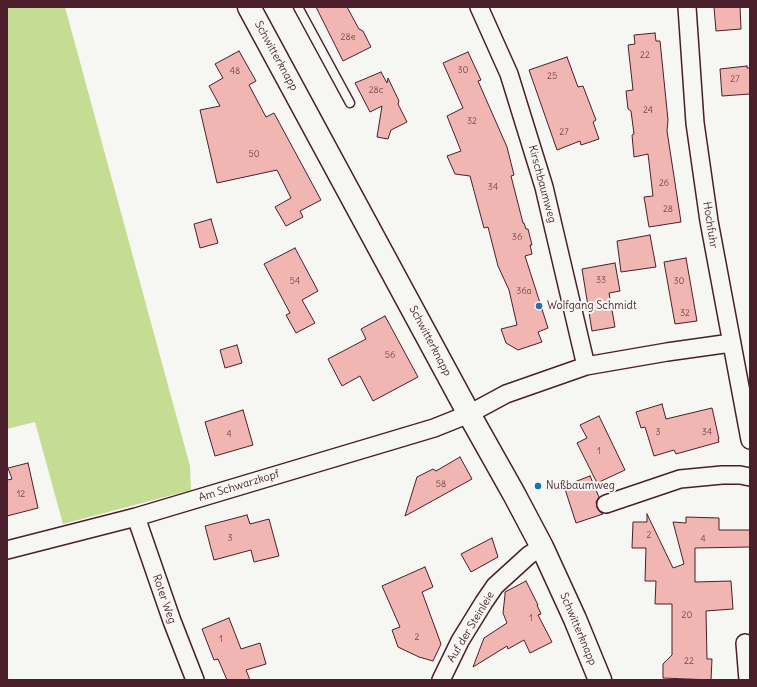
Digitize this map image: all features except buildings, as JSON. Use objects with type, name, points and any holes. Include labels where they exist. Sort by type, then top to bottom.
[{"type":"main road","name":"Schwitterknapp","points":[[249,7],[542,547],[575,618],[600,680]]},
{"type":"street","name":"Kirschbaumweg","points":[[479,7],[509,74],[542,180],[586,366]]},
{"type":"street","name":"Hochfuhr","points":[[686,7],[695,123],[709,221],[750,440]]},
{"type":"street","points":[[469,414],[506,394],[586,366],[731,343]]},
{"type":"street","name":"Am Schwarzkopf","points":[[7,550],[136,517],[434,428],[469,414]]},
{"type":"street","points":[[606,504],[680,479],[722,475],[740,475],[750,478]]},
{"type":"street","name":"Roter Weg","points":[[136,517],[172,621],[195,680]]},
{"type":"street","name":"Auf der Steinleie","points":[[441,680],[460,642],[484,602],[496,586],[523,559],[542,547]]},
{"type":"street","points":[[745,643],[748,680]]},
{"type":"lane","points":[[298,7],[350,103]]},
{"type":"green space","points":[[7,7],[65,7],[190,466],[191,490],[63,524],[35,422],[7,429]]},
{"type":"place","name":"Wolfgang Schmidt","points":[[539,306]]},
{"type":"place","name":"Nußbaumweg","points":[[538,486]]}]
